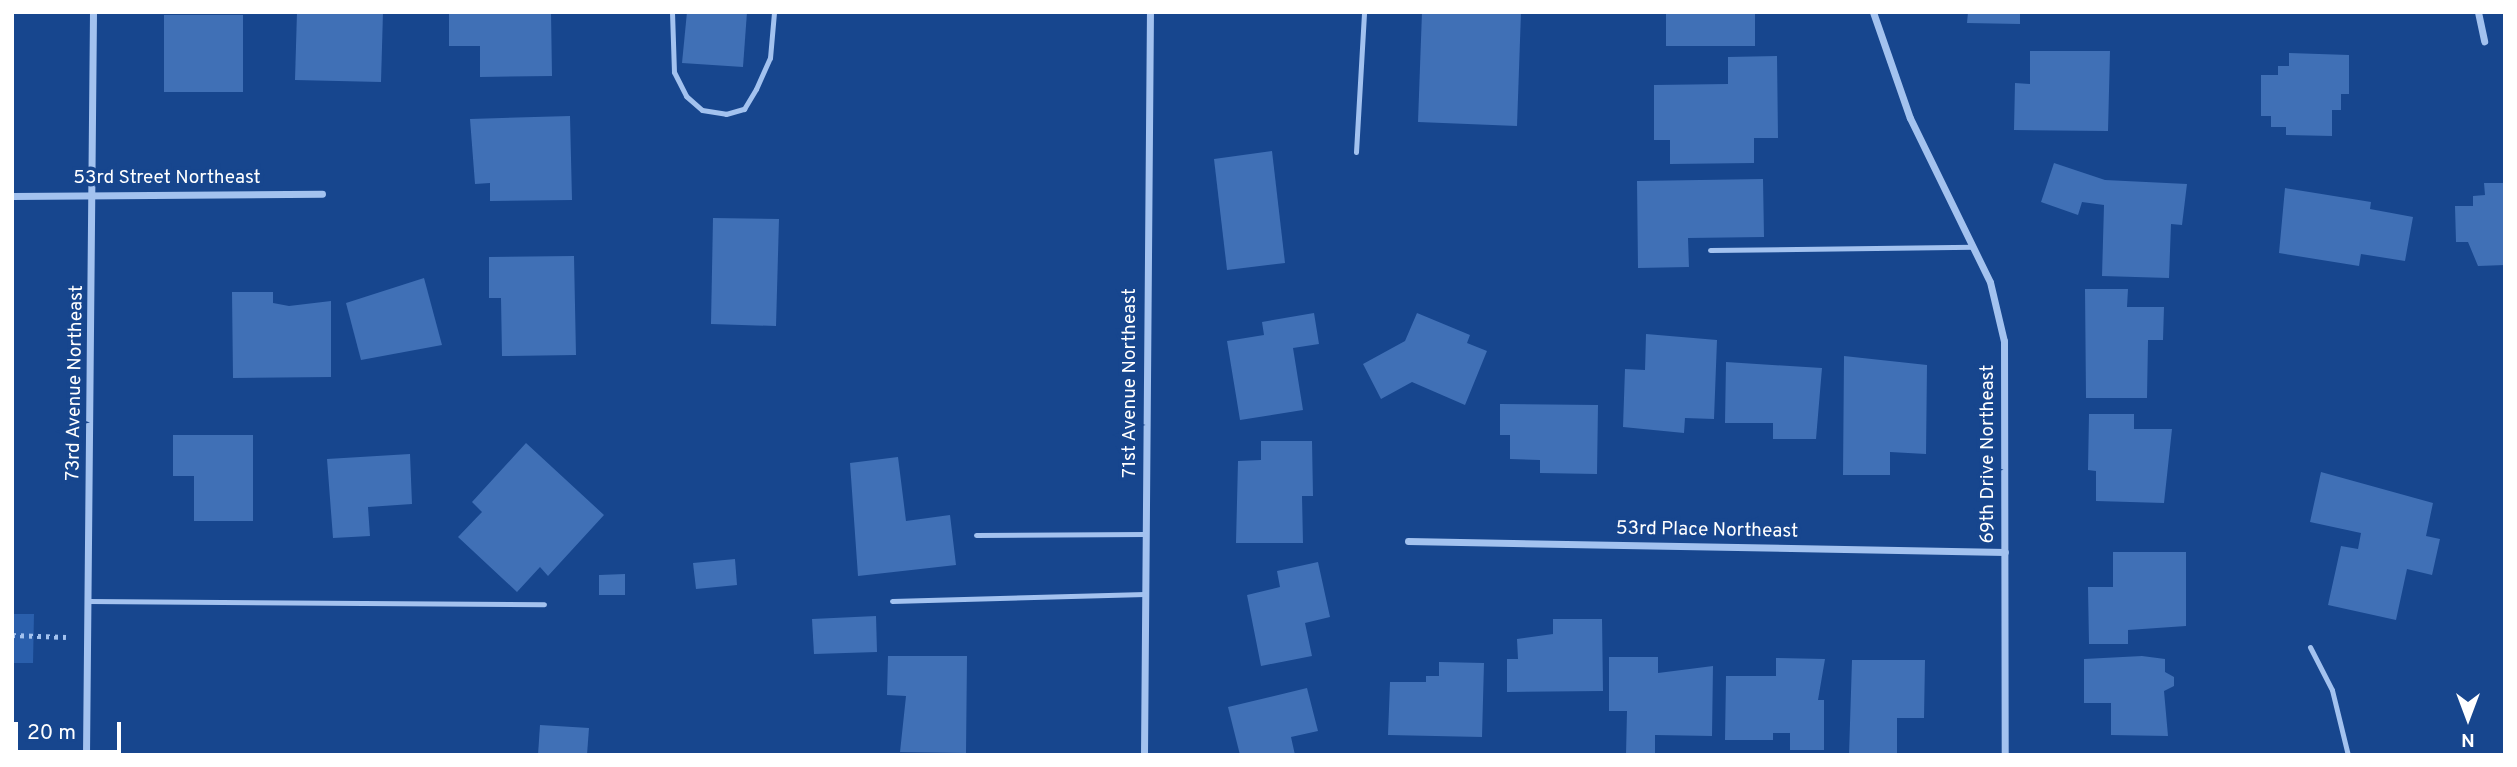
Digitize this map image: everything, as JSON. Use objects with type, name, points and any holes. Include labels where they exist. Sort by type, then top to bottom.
[{"type":"street","name":"73rd Avenue Northeast","points":[[86,755],[95,196],[93,12]]},
{"type":"street","name":"71st Avenue Northeast","points":[[1144,755],[1150,12]]},
{"type":"street","name":"69th Drive Northeast","points":[[1873,12],[1910,118],[1990,282],[2004,341],[2005,755]]},
{"type":"street","points":[[2478,12],[2484,41]]},
{"type":"street","name":"53rd Street Northeast","points":[[12,197],[322,194]]},
{"type":"street","name":"53rd Place Northeast","points":[[1408,541],[2005,552]]},
{"type":"lane","points":[[672,12],[674,72],[686,96],[702,110],[726,114],[744,109],[756,89],[770,58],[774,12]]},
{"type":"lane","points":[[1356,152],[1364,12]]},
{"type":"lane","points":[[1710,250],[1973,247]]},
{"type":"lane","points":[[976,535],[1146,534]]},
{"type":"lane","points":[[892,601],[1145,594]]},
{"type":"lane","points":[[88,601],[544,604]]},
{"type":"lane","points":[[2310,647],[2332,690],[2348,755]]},
{"type":"path","points":[[12,635],[88,638]]},
{"type":"shaded area","points":[[12,614],[34,614],[33,663],[12,663]]},
{"type":"building","points":[[297,12],[383,12],[381,82],[295,80]]},
{"type":"building","points":[[449,12],[551,12],[552,76],[480,77],[480,46],[449,46]]},
{"type":"building","points":[[687,12],[747,12],[743,67],[682,63]]},
{"type":"building","points":[[1422,12],[1521,12],[1517,126],[1418,122]]},
{"type":"building","points":[[1666,12],[1755,12],[1755,46],[1666,46]]},
{"type":"building","points":[[1968,12],[2020,12],[2020,24],[1967,23]]},
{"type":"building","points":[[164,15],[243,15],[243,92],[164,92]]},
{"type":"building","points":[[2030,51],[2110,51],[2108,131],[2014,130],[2015,83],[2030,84]]},
{"type":"building","points":[[2289,53],[2349,55],[2349,94],[2341,94],[2341,110],[2332,110],[2332,136],[2286,135],[2286,127],[2271,127],[2271,116],[2261,116],[2261,75],[2278,75],[2278,66],[2289,66]]},
{"type":"building","points":[[1777,56],[1778,138],[1754,138],[1754,163],[1670,164],[1670,140],[1654,140],[1654,85],[1728,84],[1728,57]]},
{"type":"building","points":[[570,116],[572,200],[490,201],[490,183],[475,184],[470,119]]},
{"type":"building","points":[[1272,151],[1285,263],[1227,270],[1214,159]]},
{"type":"building","points":[[2054,163],[2105,180],[2187,184],[2182,225],[2171,224],[2169,278],[2102,276],[2104,205],[2082,202],[2078,215],[2041,202]]},
{"type":"building","points":[[1763,179],[1764,237],[1688,238],[1689,267],[1638,268],[1637,181]]},
{"type":"building","points":[[2484,183],[2505,183],[2505,265],[2478,266],[2468,242],[2456,242],[2455,206],[2473,206],[2473,196],[2485,195]]},
{"type":"building","points":[[2285,188],[2371,202],[2370,209],[2413,217],[2405,261],[2361,254],[2359,266],[2279,253]]},
{"type":"building","points":[[713,218],[779,219],[776,326],[711,324]]},
{"type":"building","points":[[574,256],[576,355],[502,356],[501,298],[489,298],[489,257]]},
{"type":"building","points":[[424,278],[442,345],[361,360],[346,303]]},
{"type":"building","points":[[2085,289],[2128,289],[2127,307],[2164,307],[2163,340],[2148,340],[2147,398],[2086,398]]},
{"type":"building","points":[[232,292],[273,292],[273,303],[289,306],[331,301],[331,377],[233,378]]},
{"type":"building","points":[[1314,313],[1319,344],[1293,348],[1303,410],[1240,420],[1227,341],[1264,335],[1262,322]]},
{"type":"building","points":[[1417,313],[1470,335],[1467,343],[1487,351],[1465,405],[1412,382],[1381,399],[1363,364],[1405,341]]},
{"type":"building","points":[[1646,334],[1717,340],[1714,419],[1685,418],[1684,433],[1623,427],[1625,369],[1645,370]]},
{"type":"building","points":[[1844,356],[1927,365],[1926,454],[1890,452],[1890,475],[1843,475]]},
{"type":"building","points":[[1726,362],[1822,368],[1816,439],[1773,439],[1773,423],[1725,423]]},
{"type":"building","points":[[1500,404],[1598,405],[1597,474],[1540,473],[1540,460],[1510,459],[1510,435],[1500,435]]},
{"type":"building","points":[[2089,414],[2134,414],[2134,429],[2172,429],[2164,503],[2096,501],[2096,471],[2088,470]]},
{"type":"building","points":[[173,435],[253,435],[253,521],[194,521],[194,476],[173,476]]},
{"type":"building","points":[[1261,441],[1312,441],[1313,496],[1302,496],[1303,543],[1236,543],[1238,461],[1261,460]]},
{"type":"building","points":[[526,443],[604,515],[548,576],[540,567],[517,592],[458,537],[482,512],[472,502]]},
{"type":"building","points":[[410,454],[412,504],[368,507],[370,536],[333,538],[327,459]]},
{"type":"building","points":[[898,457],[906,521],[950,515],[956,565],[858,576],[850,463]]},
{"type":"building","points":[[2321,472],[2433,503],[2426,536],[2440,539],[2432,575],[2407,569],[2396,620],[2328,605],[2341,546],[2358,549],[2361,533],[2310,522]]},
{"type":"building","points":[[2113,552],[2186,552],[2186,626],[2128,630],[2128,644],[2089,644],[2088,587],[2113,587]]},
{"type":"building","points":[[735,559],[737,585],[696,589],[693,563]]},
{"type":"building","points":[[1318,562],[1330,617],[1305,623],[1312,656],[1261,666],[1247,595],[1280,587],[1277,571]]},
{"type":"building","points":[[625,574],[625,595],[599,595],[599,575]]},
{"type":"building","points":[[876,616],[877,652],[814,654],[812,619]]},
{"type":"building","points":[[1553,619],[1602,619],[1603,691],[1507,692],[1507,659],[1518,659],[1517,639],[1553,634]]},
{"type":"building","points":[[888,656],[967,656],[966,753],[900,752],[906,696],[887,695]]},
{"type":"building","points":[[2142,656],[2165,659],[2165,672],[2174,677],[2174,686],[2164,691],[2168,736],[2111,735],[2111,703],[2084,703],[2084,659]]},
{"type":"building","points":[[1609,657],[1658,657],[1658,673],[1713,666],[1712,736],[1655,735],[1655,755],[1626,755],[1627,711],[1609,711]]},
{"type":"building","points":[[1776,658],[1825,659],[1818,700],[1824,700],[1824,750],[1790,750],[1790,733],[1773,733],[1773,740],[1725,740],[1726,676],[1776,676]]},
{"type":"building","points":[[1852,660],[1925,660],[1924,718],[1897,718],[1897,755],[1849,755]]},
{"type":"building","points":[[1439,662],[1484,663],[1482,737],[1388,735],[1390,682],[1426,682],[1426,676],[1439,676]]},
{"type":"building","points":[[1307,688],[1318,731],[1291,737],[1295,755],[1240,755],[1228,707]]},
{"type":"building","points":[[540,725],[589,728],[587,755],[538,755]]}]
